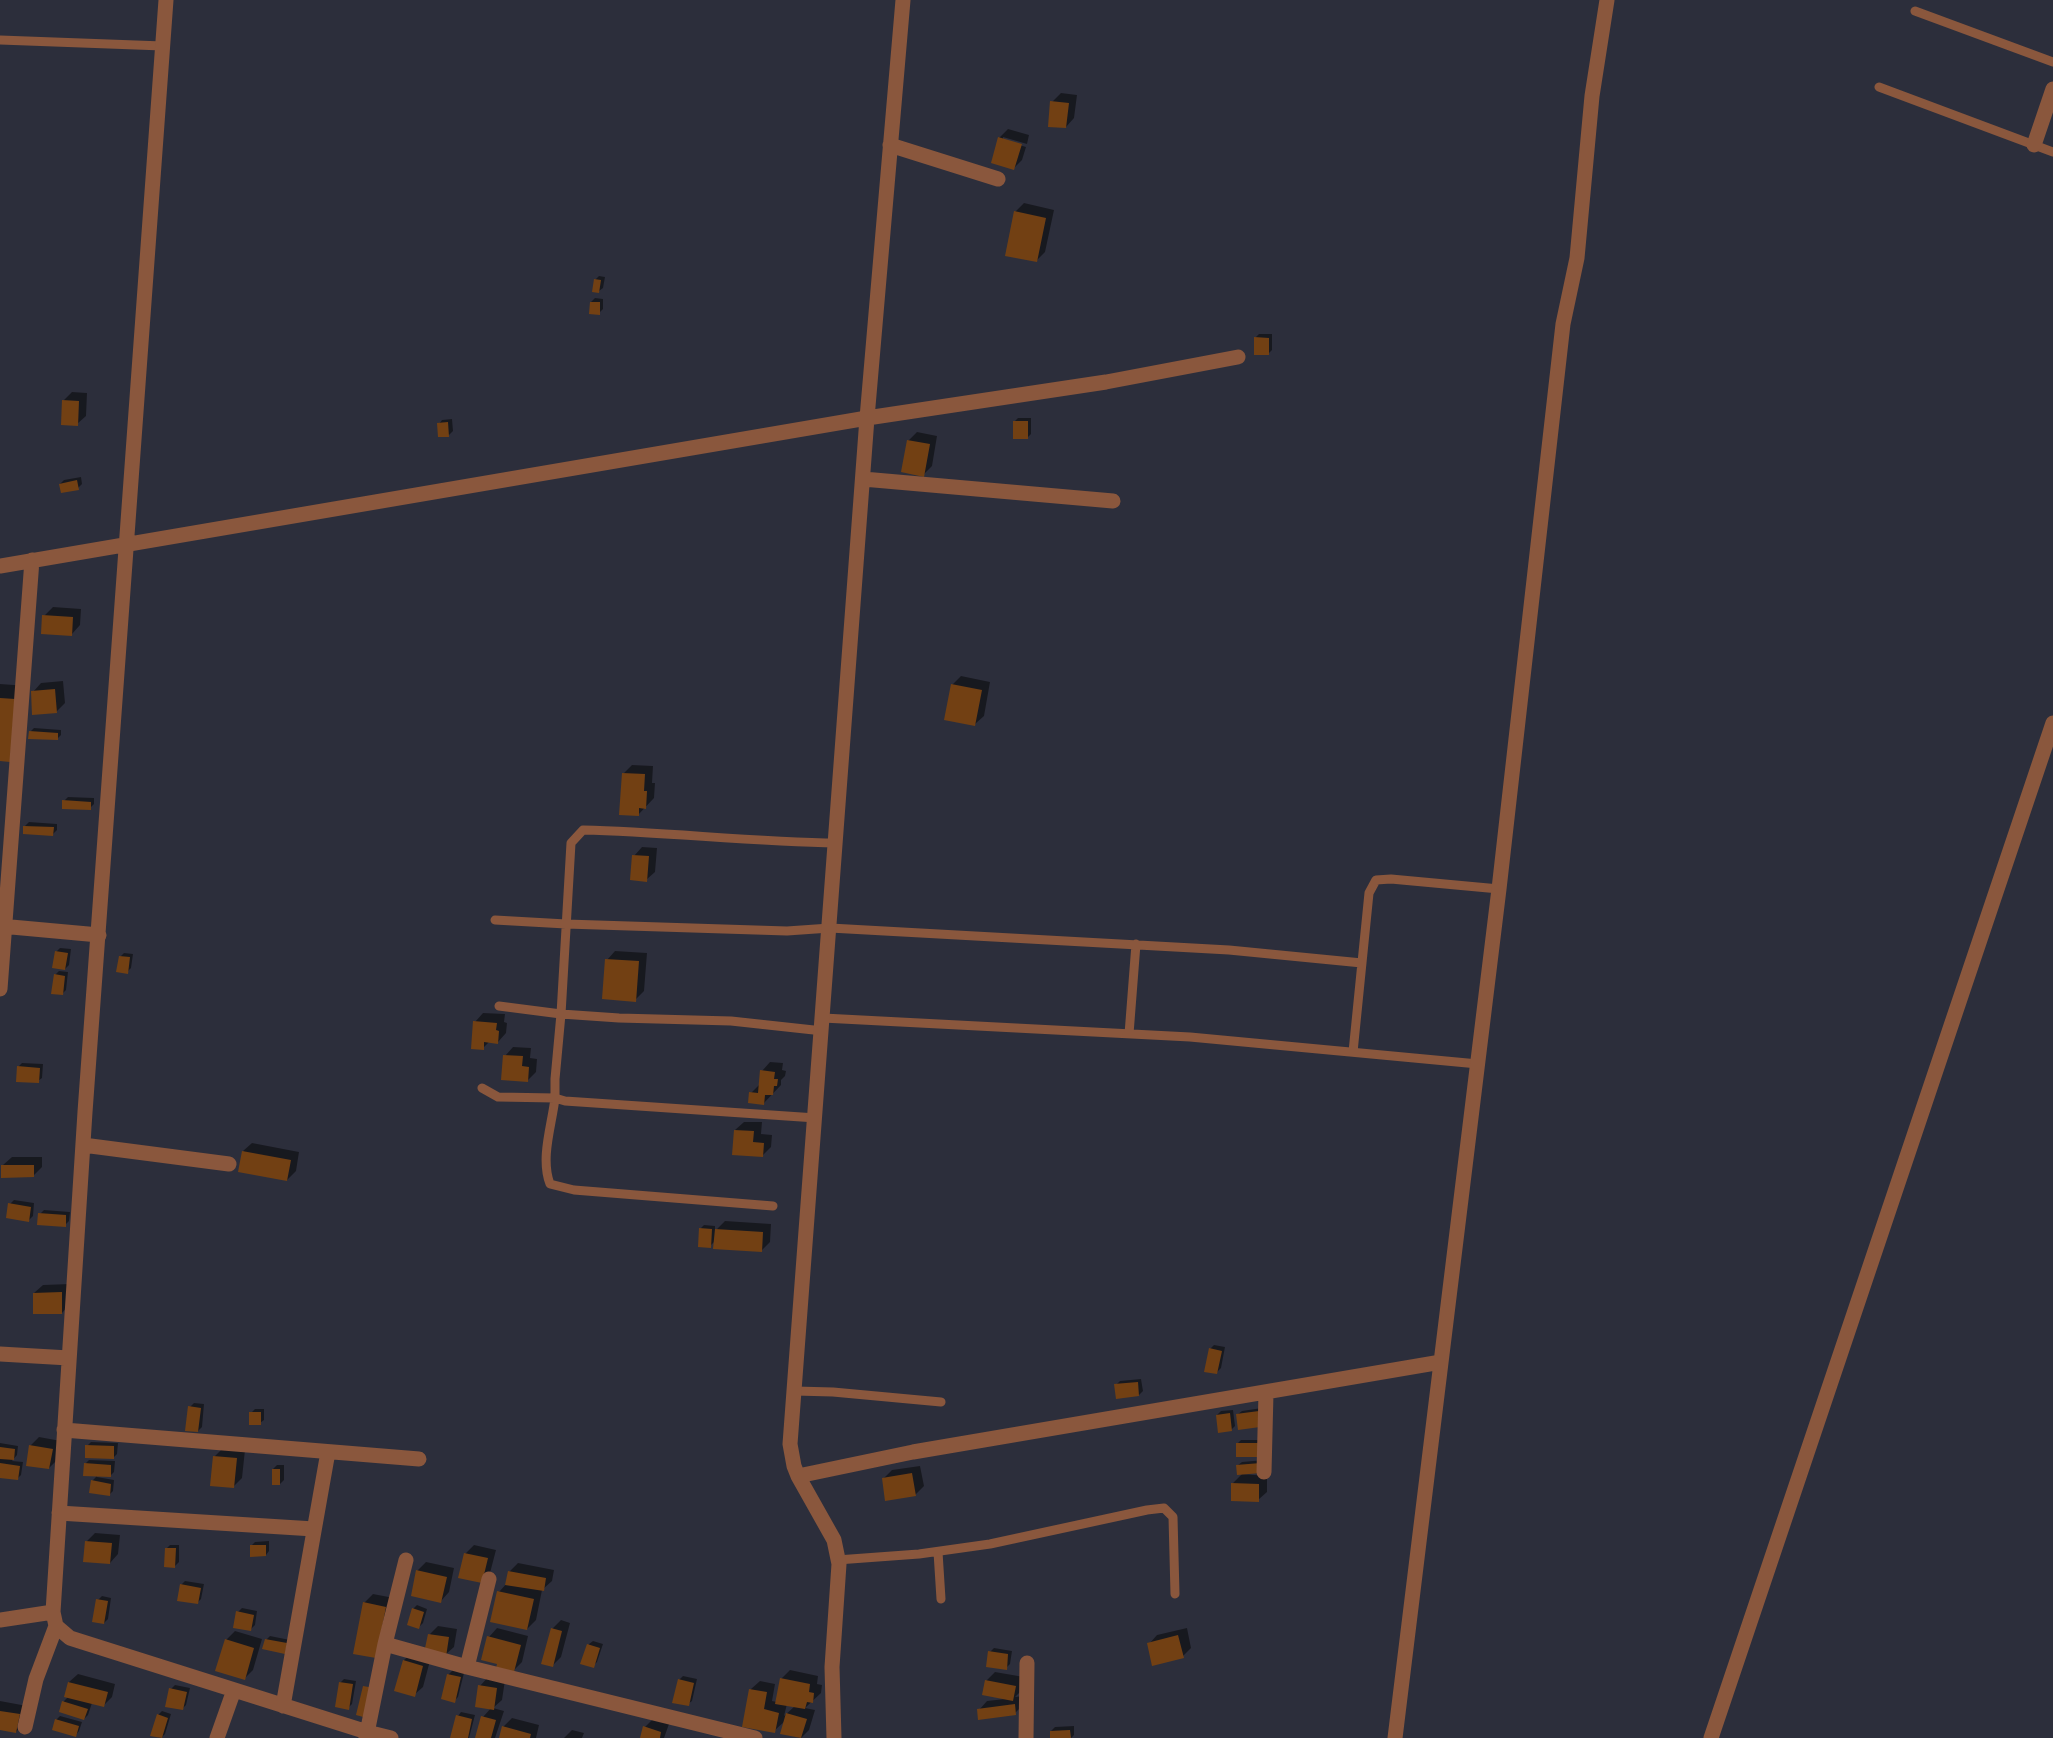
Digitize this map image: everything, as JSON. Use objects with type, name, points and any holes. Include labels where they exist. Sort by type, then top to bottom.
[{"type":"street","points":[[25,1727],[36,1679],[55,1619],[59,1513],[83,1145],[166,0]]},
{"type":"street","points":[[834,1738],[832,1667],[839,1564],[834,1540],[798,1476],[790,1444],[837,843],[867,418],[903,0]]},
{"type":"street","points":[[1395,1738],[1499,889],[1563,324],[1577,258],[1592,96],[1607,0]]},
{"type":"street","points":[[2034,145],[2053,89]]},
{"type":"street","points":[[891,145],[998,179]]},
{"type":"street","points":[[0,566],[867,418],[1106,382],[1238,357]]},
{"type":"street","points":[[863,479],[1113,501]]},
{"type":"street","points":[[0,989],[2,926],[32,560]]},
{"type":"street","points":[[1711,1738],[2053,723]]},
{"type":"street","points":[[2,926],[99,935]]},
{"type":"street","points":[[83,1145],[229,1164]]},
{"type":"street","points":[[0,1354],[69,1358]]},
{"type":"street","points":[[798,1476],[925,1449],[1441,1362]]},
{"type":"street","points":[[1264,1472],[1266,1393]]},
{"type":"street","points":[[64,1430],[418,1459]]},
{"type":"street","points":[[283,1706],[328,1452]]},
{"type":"street","points":[[59,1513],[314,1529]]},
{"type":"street","points":[[367,1735],[385,1644],[406,1560]]},
{"type":"street","points":[[467,1667],[489,1579]]},
{"type":"street","points":[[0,1620],[55,1619]]},
{"type":"street","points":[[55,1619],[70,1638],[367,1735],[391,1738]]},
{"type":"street","points":[[385,1644],[467,1667],[755,1738]]},
{"type":"street","points":[[1026,1738],[1027,1663]]},
{"type":"street","points":[[217,1738],[234,1690]]},
{"type":"lane","points":[[1915,11],[2053,62]]},
{"type":"lane","points":[[0,40],[163,46]]},
{"type":"lane","points":[[1879,87],[2053,152]]},
{"type":"lane","points":[[773,1206],[574,1190],[550,1184],[546,1174],[547,1152],[555,1098],[571,843],[583,830],[837,843]]},
{"type":"lane","points":[[1353,1052],[1369,893],[1376,880],[1391,879],[1499,889]]},
{"type":"lane","points":[[495,920],[787,931],[830,928],[1229,950],[1362,963]]},
{"type":"lane","points":[[1129,1034],[1136,944]]},
{"type":"lane","points":[[499,1006],[619,1018],[1190,1037],[1478,1064]]},
{"type":"lane","points":[[483,1088],[498,1097],[555,1098],[565,1101],[816,1118]]},
{"type":"lane","points":[[795,1391],[833,1392],[941,1402]]},
{"type":"lane","points":[[837,1560],[938,1552],[990,1544],[1164,1508],[1173,1517],[1175,1594]]},
{"type":"lane","points":[[938,1552],[941,1599]]},
{"type":"building","points":[[1050,101],[1069,103],[1066,128],[1048,127]]},
{"type":"building","points":[[998,137],[1022,144],[1014,170],[991,163]]},
{"type":"building","points":[[1014,211],[1046,218],[1037,262],[1005,256]]},
{"type":"building","points":[[594,279],[601,280],[599,293],[592,292]]},
{"type":"building","points":[[590,302],[600,302],[600,315],[589,314]]},
{"type":"building","points":[[1254,337],[1269,338],[1269,355],[1254,355]]},
{"type":"building","points":[[62,400],[79,401],[78,426],[61,425]]},
{"type":"building","points":[[1013,421],[1028,421],[1028,439],[1013,439]]},
{"type":"building","points":[[448,422],[449,437],[438,437],[437,423]]},
{"type":"building","points":[[907,440],[930,444],[924,477],[901,472]]},
{"type":"building","points":[[77,480],[79,490],[61,493],[59,484]]},
{"type":"building","points":[[42,615],[73,617],[72,636],[41,634]]},
{"type":"building","points":[[951,684],[982,690],[975,726],[944,720]]},
{"type":"building","points":[[55,689],[57,713],[32,715],[31,691]]},
{"type":"building","points":[[0,698],[15,699],[10,762],[0,761]]},
{"type":"building","points":[[29,731],[58,733],[58,740],[28,739]]},
{"type":"building","points":[[622,773],[645,774],[646,809],[639,808],[639,816],[619,815]]},
{"type":"building","points":[[62,800],[91,802],[91,810],[62,809]]},
{"type":"building","points":[[23,826],[54,827],[53,836],[23,834]]},
{"type":"building","points":[[632,855],[649,856],[647,882],[630,880]]},
{"type":"building","points":[[55,951],[68,953],[65,970],[52,968]]},
{"type":"building","points":[[119,956],[130,957],[128,974],[116,972]]},
{"type":"building","points":[[605,959],[639,961],[636,1002],[602,999]]},
{"type":"building","points":[[54,974],[65,976],[63,995],[51,994]]},
{"type":"building","points":[[473,1021],[497,1023],[498,1044],[484,1042],[484,1050],[471,1049]]},
{"type":"building","points":[[503,1055],[523,1056],[522,1066],[529,1067],[528,1082],[501,1080]]},
{"type":"building","points":[[17,1066],[40,1068],[39,1083],[16,1082]]},
{"type":"building","points":[[760,1070],[775,1072],[774,1079],[778,1079],[773,1095],[765,1095],[764,1105],[748,1103],[749,1092],[758,1093]]},
{"type":"building","points":[[734,1130],[754,1131],[753,1142],[764,1143],[763,1157],[732,1155]]},
{"type":"building","points":[[242,1151],[291,1160],[287,1181],[238,1172]]},
{"type":"building","points":[[1,1165],[34,1165],[34,1177],[1,1178]]},
{"type":"building","points":[[8,1203],[31,1207],[29,1222],[6,1218]]},
{"type":"building","points":[[38,1213],[66,1215],[66,1227],[37,1225]]},
{"type":"building","points":[[699,1228],[712,1229],[711,1248],[698,1247]]},
{"type":"building","points":[[715,1229],[763,1232],[762,1252],[713,1249]]},
{"type":"building","points":[[62,1292],[62,1314],[33,1314],[33,1293]]},
{"type":"building","points":[[1209,1348],[1222,1351],[1217,1374],[1204,1372]]},
{"type":"building","points":[[1138,1382],[1139,1396],[1116,1399],[1114,1384]]},
{"type":"building","points":[[188,1406],[201,1408],[198,1432],[185,1431]]},
{"type":"building","points":[[1259,1411],[1260,1427],[1238,1430],[1236,1414]]},
{"type":"building","points":[[249,1412],[261,1412],[261,1425],[249,1425]]},
{"type":"building","points":[[1230,1413],[1232,1431],[1218,1433],[1216,1415]]},
{"type":"building","points":[[1236,1443],[1263,1443],[1263,1457],[1236,1457]]},
{"type":"building","points":[[29,1445],[53,1449],[49,1469],[26,1466]]},
{"type":"building","points":[[85,1445],[114,1446],[114,1459],[85,1458]]},
{"type":"building","points":[[0,1447],[15,1449],[14,1460],[0,1459]]},
{"type":"building","points":[[213,1456],[237,1458],[234,1488],[210,1486]]},
{"type":"building","points":[[0,1463],[20,1466],[18,1480],[0,1478]]},
{"type":"building","points":[[84,1463],[111,1465],[111,1477],[83,1476]]},
{"type":"building","points":[[1261,1463],[1261,1473],[1237,1475],[1236,1465]]},
{"type":"building","points":[[272,1469],[280,1469],[280,1485],[272,1485]]},
{"type":"building","points":[[912,1473],[916,1496],[885,1501],[882,1478]]},
{"type":"building","points":[[91,1480],[111,1484],[110,1496],[89,1493]]},
{"type":"building","points":[[1231,1483],[1259,1484],[1259,1502],[1231,1501]]},
{"type":"building","points":[[85,1541],[112,1543],[110,1564],[83,1562]]},
{"type":"building","points":[[250,1545],[266,1545],[266,1556],[250,1557]]},
{"type":"building","points":[[165,1548],[176,1548],[175,1568],[164,1567]]},
{"type":"building","points":[[464,1553],[488,1558],[482,1583],[458,1578]]},
{"type":"building","points":[[416,1570],[447,1577],[441,1603],[411,1596]]},
{"type":"building","points":[[508,1571],[546,1578],[544,1591],[505,1585]]},
{"type":"building","points":[[180,1584],[201,1588],[198,1604],[177,1601]]},
{"type":"building","points":[[497,1591],[534,1599],[527,1630],[490,1622]]},
{"type":"building","points":[[96,1599],[108,1601],[104,1624],[92,1622]]},
{"type":"building","points":[[363,1602],[386,1607],[376,1658],[353,1654]]},
{"type":"building","points":[[412,1608],[424,1612],[419,1629],[407,1625]]},
{"type":"building","points":[[236,1611],[254,1615],[251,1631],[233,1628]]},
{"type":"building","points":[[551,1628],[562,1631],[553,1667],[541,1664]]},
{"type":"building","points":[[428,1634],[449,1637],[446,1657],[424,1653]]},
{"type":"building","points":[[1178,1635],[1184,1658],[1152,1666],[1147,1643]]},
{"type":"building","points":[[487,1636],[521,1645],[514,1672],[496,1668],[497,1664],[481,1660]]},
{"type":"building","points":[[225,1639],[254,1648],[245,1680],[215,1671]]},
{"type":"building","points":[[265,1639],[287,1643],[285,1654],[262,1649]]},
{"type":"building","points":[[587,1644],[600,1648],[594,1668],[580,1664]]},
{"type":"building","points":[[988,1651],[1008,1654],[1007,1670],[986,1667]]},
{"type":"building","points":[[403,1660],[423,1666],[415,1697],[394,1691]]},
{"type":"building","points":[[447,1674],[461,1677],[455,1703],[441,1699]]},
{"type":"building","points":[[780,1678],[810,1684],[809,1692],[814,1693],[813,1703],[807,1702],[805,1709],[775,1704]]},
{"type":"building","points":[[678,1679],[694,1683],[689,1706],[672,1703]]},
{"type":"building","points":[[985,1680],[1016,1686],[1013,1701],[982,1695]]},
{"type":"building","points":[[68,1682],[108,1692],[104,1707],[64,1697]]},
{"type":"building","points":[[339,1682],[353,1684],[349,1710],[335,1707]]},
{"type":"building","points":[[478,1685],[497,1688],[494,1710],[475,1707]]},
{"type":"building","points":[[363,1686],[374,1688],[367,1718],[356,1715]]},
{"type":"building","points":[[169,1688],[187,1692],[183,1710],[165,1707]]},
{"type":"building","points":[[749,1689],[767,1692],[764,1709],[779,1713],[775,1733],[742,1727]]},
{"type":"building","points":[[62,1701],[88,1709],[84,1720],[59,1712]]},
{"type":"building","points":[[1015,1704],[1016,1715],[978,1720],[977,1709]]},
{"type":"building","points":[[0,1711],[20,1714],[16,1733],[0,1730]]},
{"type":"building","points":[[786,1713],[807,1719],[801,1738],[780,1734]]},
{"type":"building","points":[[157,1714],[168,1718],[162,1738],[150,1736]]},
{"type":"building","points":[[456,1715],[472,1719],[468,1738],[450,1738]]},
{"type":"building","points":[[481,1716],[496,1720],[491,1738],[475,1738]]},
{"type":"building","points":[[55,1719],[79,1726],[76,1737],[52,1730]]},
{"type":"building","points":[[502,1726],[531,1734],[530,1738],[499,1738]]},
{"type":"building","points":[[643,1726],[661,1732],[660,1738],[640,1738]]},
{"type":"building","points":[[1070,1730],[1071,1738],[1050,1738],[1050,1731]]}]
